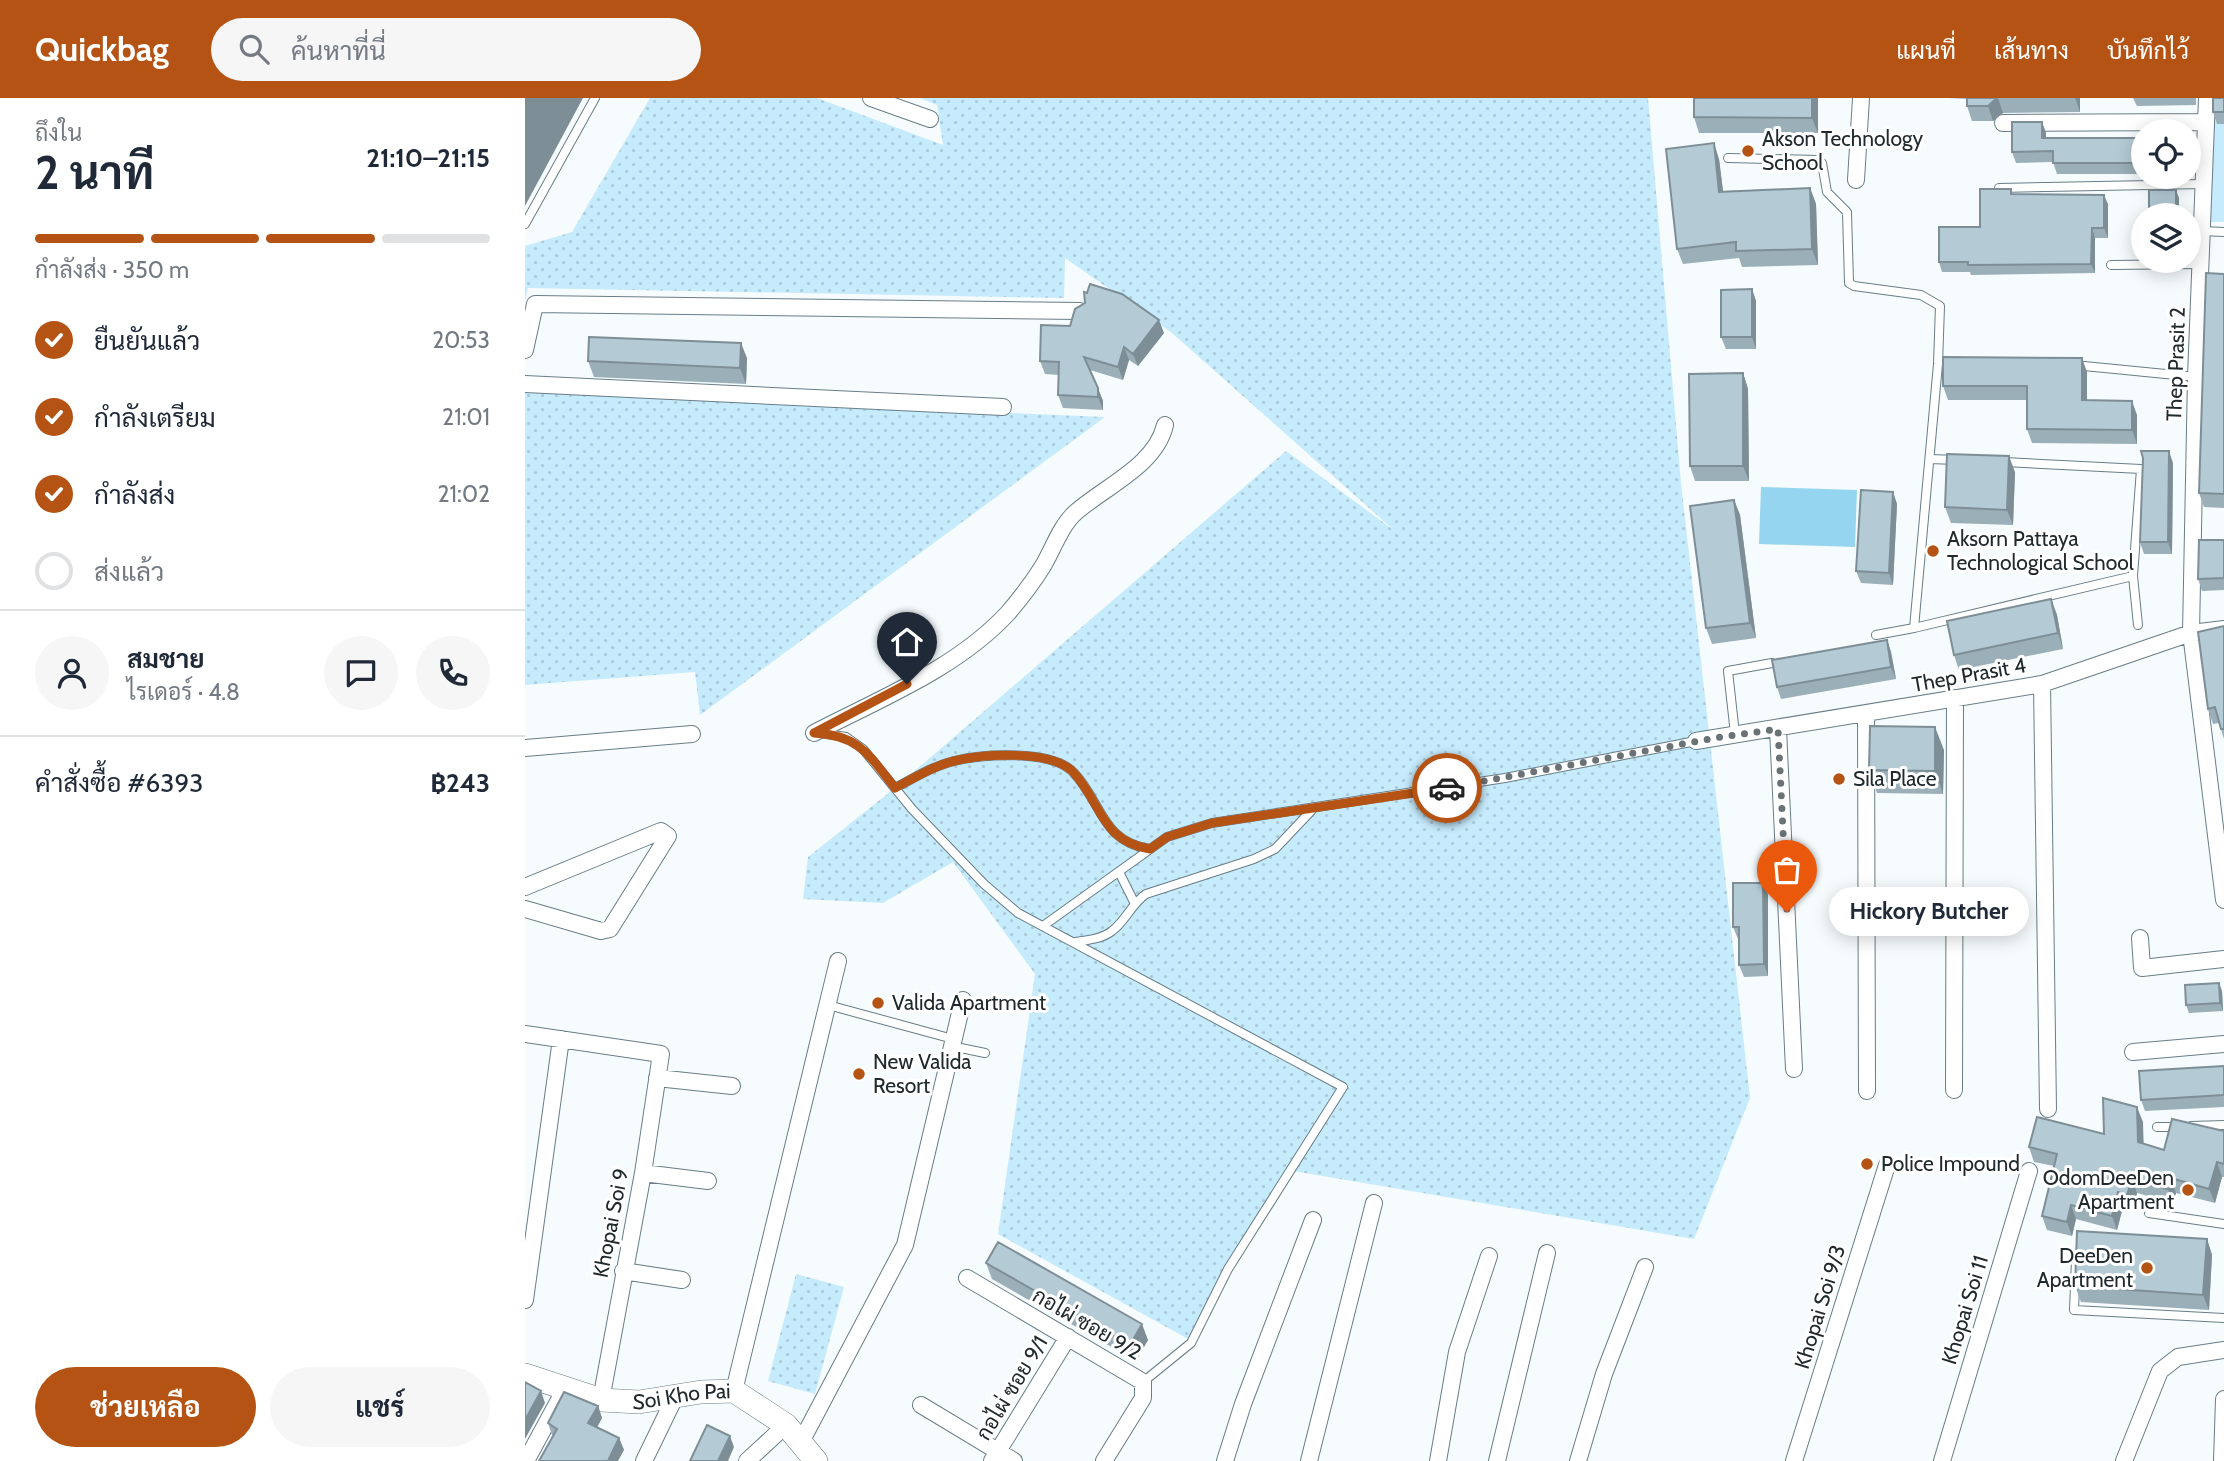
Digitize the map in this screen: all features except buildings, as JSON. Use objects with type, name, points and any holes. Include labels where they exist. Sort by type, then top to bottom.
[{"type":"street","points":[[871,98],[930,119]]},
{"type":"street","points":[[1856,180],[1861,98]]},
{"type":"street","name":"Thep Prasit 2","points":[[2201,264],[2207,98]]},
{"type":"street","points":[[2003,123],[2206,122]]},
{"type":"street","name":"Thep Prasit 2","points":[[2201,273],[2191,632],[2221,846],[2224,900]]},
{"type":"street","points":[[525,350],[535,304],[1080,311]]},
{"type":"street","points":[[525,384],[1003,407]]},
{"type":"street","points":[[814,733],[946,665],[985,637],[1010,611],[1041,569],[1074,514],[1147,458],[1161,442],[1165,425]]},
{"type":"street","name":"Thep Prasit 4","points":[[1696,741],[2042,684],[2191,632],[2224,629]]},
{"type":"street","points":[[2042,684],[2048,1109]]},
{"type":"street","points":[[1954,1090],[1955,698]]},
{"type":"street","points":[[1866,715],[1867,1091]]},
{"type":"street","points":[[1778,729],[1794,1069]]},
{"type":"street","points":[[525,748],[692,734]]},
{"type":"street","points":[[525,887],[661,831],[667,836],[610,929],[601,931],[525,909]]},
{"type":"street","points":[[2140,938],[2142,968],[2224,959]]},
{"type":"street","points":[[734,1391],[838,961]]},
{"type":"street","points":[[747,1461],[793,1434],[905,1245],[963,1000]]},
{"type":"street","points":[[525,1034],[561,1039],[525,1300]]},
{"type":"street","name":"Khopai Soi 9","points":[[561,1039],[660,1054],[643,1173],[601,1400]]},
{"type":"street","points":[[2133,1052],[2224,1044]]},
{"type":"street","points":[[657,1078],[731,1086]]},
{"type":"street","name":"Khopai Soi 9/3","points":[[1794,1461],[1887,1165]]},
{"type":"street","name":"Khopai Soi 11","points":[[1942,1461],[2029,1171]]},
{"type":"street","points":[[643,1173],[708,1181]]},
{"type":"street","points":[[1309,1461],[1374,1203]]},
{"type":"street","points":[[1225,1461],[1243,1404],[1313,1220]]},
{"type":"street","points":[[1497,1461],[1546,1253]]},
{"type":"street","points":[[1438,1461],[1457,1352],[1489,1256]]},
{"type":"street","points":[[1578,1461],[1604,1374],[1645,1267]]},
{"type":"street","points":[[623,1270],[683,1280]]},
{"type":"street","name":"กอไผ่ ซอย 9/2","points":[[967,1278],[1143,1382],[1143,1398],[1104,1461]]},
{"type":"street","name":"กอไผ่ ซอย 9/1","points":[[995,1456],[1068,1337]]},
{"type":"street","points":[[2124,1461],[2159,1371],[2178,1357],[2224,1350]]},
{"type":"street","name":"Soi Kho Pai","points":[[525,1375],[601,1400],[639,1402],[702,1392],[734,1391],[793,1434],[816,1461]]},
{"type":"street","points":[[526,1461],[565,1389]]},
{"type":"street","points":[[644,1461],[675,1397]]},
{"type":"street","points":[[2222,1461],[2224,1399]]},
{"type":"street","points":[[921,1405],[995,1456],[1014,1461]]},
{"type":"lane","points":[[525,224],[595,98]]},
{"type":"lane","points":[[1728,159],[1818,160],[1822,163],[1827,192],[1847,212],[1849,283],[1854,286],[1921,295],[1937,302],[1941,313],[1938,364],[1915,628]]},
{"type":"lane","points":[[1999,188],[2204,184]]},
{"type":"lane","points":[[2202,231],[2224,232]]},
{"type":"lane","points":[[2111,265],[2131,265]]},
{"type":"lane","points":[[1938,364],[1952,364]]},
{"type":"lane","points":[[2057,365],[2109,366],[2196,377]]},
{"type":"lane","points":[[1930,459],[1969,461]]},
{"type":"lane","points":[[1996,462],[2141,469],[2133,576],[2138,625]]},
{"type":"lane","points":[[1877,635],[2133,576]]},
{"type":"lane","points":[[1735,734],[1728,671],[1772,663]]},
{"type":"lane","points":[[814,733],[846,737],[863,749],[895,788],[984,884],[1018,913],[1343,1087],[1229,1269],[1191,1343],[1143,1382]]},
{"type":"lane","points":[[1043,926],[1167,837],[1212,823],[1505,778],[1696,741]]},
{"type":"lane","points":[[895,788],[953,761],[1009,755],[1036,758],[1073,771],[1112,832],[1135,847],[1150,849]]},
{"type":"lane","points":[[1075,942],[1101,937],[1114,930],[1134,902],[1146,894],[1254,859],[1275,849],[1312,809]]},
{"type":"lane","points":[[1119,872],[1134,902]]},
{"type":"lane","points":[[827,1005],[985,1053]]},
{"type":"lane","points":[[2157,1127],[2224,1125]]},
{"type":"lane","points":[[2149,1213],[2224,1224]]},
{"type":"lane","points":[[2076,1258],[2074,1310],[2224,1318]]},
{"type":"shaded area","points":[[650,98],[817,98],[943,145],[937,105],[920,98],[1648,98],[1681,483],[1750,1098],[1694,1239],[1293,1171],[1190,1340],[998,1234],[1035,974],[953,862],[883,903],[803,899],[808,857],[895,788],[1286,451],[1395,531],[1172,333],[1065,258],[1064,298],[528,288],[525,301],[525,246],[572,232]]},
{"type":"shaded area","points":[[2215,98],[2224,98],[2224,222],[2210,222]]},
{"type":"shaded area","points":[[525,392],[1105,417],[700,715],[695,672],[525,685]]},
{"type":"shaded area","points":[[1761,487],[1857,490],[1855,547],[1759,544]]},
{"type":"shaded area","points":[[796,1274],[844,1287],[815,1394],[768,1381]]},
{"type":"way so far","points":[[1447,788],[1715,738],[1778,729],[1787,912]]},
{"type":"place","name":"Akson Technology School","points":[[1748,151]]},
{"type":"place","name":"Aksorn Pattaya Technological School","points":[[1933,551]]},
{"type":"place","name":"Sila Place","points":[[1839,779]]},
{"type":"place","name":"Hickory Butcher","points":[[1787,912]]},
{"type":"place","name":"Valida Apartment","points":[[878,1003]]},
{"type":"place","name":"New Valida Resort","points":[[859,1074]]},
{"type":"place","name":"Police Impound","points":[[1867,1164]]},
{"type":"place","name":"OdomDeeDen Apartment","points":[[2188,1190]]},
{"type":"place","name":"DeeDen Apartment","points":[[2147,1268]]},
{"type":"route","points":[[907,684],[814,733],[846,737],[863,749],[895,788],[953,761],[1009,755],[1063,765],[1073,771],[1112,832],[1135,847],[1150,849],[1167,837],[1212,823],[1447,788]]}]
